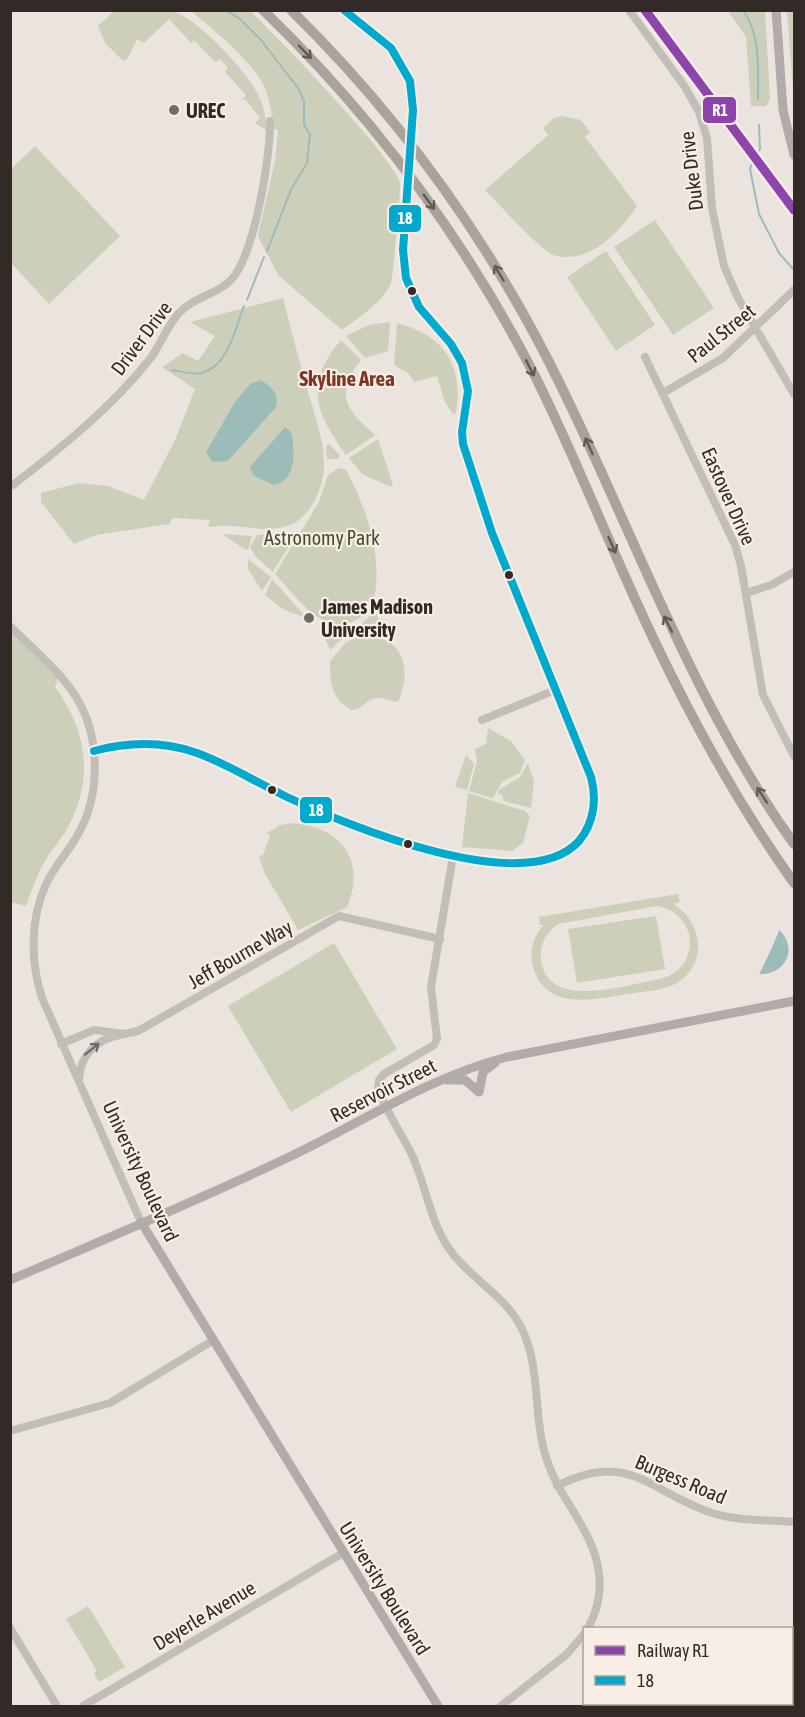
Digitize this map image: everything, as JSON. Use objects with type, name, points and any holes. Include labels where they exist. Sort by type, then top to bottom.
[{"type":"highway","points":[[263,10],[322,70],[369,123],[434,208],[484,285],[542,392],[654,640],[687,707],[750,819],[795,883]]},
{"type":"highway","points":[[291,10],[356,79],[417,152],[491,260],[561,385],[662,612],[704,693],[746,770],[795,844]]},
{"type":"main road","points":[[776,10],[783,110],[795,156]]},
{"type":"main road","name":"Reservoir Street","points":[[10,1280],[287,1158],[436,1082],[503,1058],[795,1001]]},
{"type":"main road","points":[[436,1082],[459,1079],[479,1092],[483,1072],[503,1058]]},
{"type":"main road","name":"University Boulevard","points":[[141,1222],[438,1707]]},
{"type":"street","points":[[94,751],[142,744],[188,750],[320,812],[420,849],[453,856],[508,863],[544,860],[570,849],[586,830],[594,806],[593,786],[489,523],[462,441],[468,391],[464,367],[452,344],[419,307],[408,283],[403,257],[413,110],[410,81],[398,57],[381,39],[344,10]]},
{"type":"street","name":"Duke Drive","points":[[629,10],[685,87],[702,118],[707,138],[712,208],[718,241],[730,282],[795,394]]},
{"type":"street","name":"Driver Drive","points":[[13,485],[89,424],[122,391],[151,358],[182,310],[223,287],[234,277],[245,257],[260,198],[270,121]]},
{"type":"street","name":"Paul Street","points":[[663,393],[723,358],[795,290]]},
{"type":"street","name":"Eastover Drive","points":[[645,357],[729,531],[741,566],[763,695],[795,756]]},
{"type":"street","points":[[746,593],[795,572]]},
{"type":"street","name":"University Boulevard","points":[[10,626],[76,697],[88,725],[94,751],[95,779],[90,809],[78,836],[47,884],[34,930],[33,962],[36,980],[61,1044],[141,1222]]},
{"type":"street","points":[[482,720],[555,690]]},
{"type":"street","points":[[453,856],[431,987],[437,1039],[434,1045],[381,1076],[378,1088],[413,1158],[446,1245],[458,1261],[505,1303],[524,1333],[533,1363],[543,1448],[557,1486],[590,1542],[597,1564],[598,1597],[589,1627]]},
{"type":"street","name":"Jeff Bourne Way","points":[[61,1044],[94,1030],[124,1034],[143,1029],[339,916],[440,939]]},
{"type":"street","points":[[79,1080],[79,1067],[87,1052],[107,1039],[124,1034]]},
{"type":"street","points":[[10,1431],[110,1403],[212,1341]]},
{"type":"street","name":"Burgess Road","points":[[557,1486],[590,1473],[617,1472],[644,1479],[717,1515],[795,1522]]},
{"type":"street","name":"Deyerle Avenue","points":[[83,1707],[343,1553]]},
{"type":"street","points":[[10,1628],[57,1707]]},
{"type":"street","points":[[501,1707],[567,1654],[583,1636]]},
{"type":"green space","points":[[169,10],[186,17],[198,26],[224,50],[256,90],[263,108],[267,129],[255,123],[260,118],[245,99],[241,100],[246,95],[225,72],[228,68],[220,59],[215,62],[194,40],[191,43],[169,19],[144,43],[137,39],[128,58],[123,61],[105,43],[98,26],[114,11]]},
{"type":"green space","points":[[191,11],[250,11],[357,124],[393,170],[400,183],[391,283],[376,303],[342,330],[279,276],[260,241],[258,235],[275,161],[278,130],[273,129],[269,101],[258,75],[230,45]]},
{"type":"green space","points":[[728,11],[765,11],[770,99],[766,106],[751,106],[746,37]]},
{"type":"green space","points":[[787,11],[794,11],[794,103]]},
{"type":"green space","points":[[562,116],[581,120],[590,132],[585,137],[637,206],[622,226],[603,243],[581,255],[569,257],[556,256],[540,246],[485,190],[548,135],[543,128],[554,118]]},
{"type":"green space","points":[[35,146],[120,236],[49,304],[11,263],[11,169]]},
{"type":"green space","points":[[655,220],[714,308],[673,335],[614,247]]},
{"type":"green space","points":[[606,251],[655,325],[616,351],[567,277]]},
{"type":"green space","points":[[283,298],[320,432],[324,459],[323,476],[318,493],[304,516],[290,525],[271,529],[213,527],[208,526],[210,520],[173,518],[169,524],[96,535],[74,544],[41,502],[41,493],[79,483],[108,486],[144,500],[175,440],[195,389],[162,367],[183,353],[198,361],[215,336],[190,322]]},
{"type":"green space","points":[[390,322],[388,351],[365,358],[346,336],[369,325]]},
{"type":"green space","points":[[397,323],[427,335],[447,354],[457,380],[456,413],[453,414],[445,402],[437,376],[414,382],[408,373],[394,365]]},
{"type":"green space","points":[[341,340],[361,360],[347,383],[347,401],[357,418],[375,435],[346,455],[327,425],[318,398],[318,385],[322,371],[329,356]]},
{"type":"green space","points":[[378,439],[393,485],[391,487],[362,474],[349,458]]},
{"type":"green space","points":[[329,444],[340,455],[338,459],[327,459],[326,447]]},
{"type":"green space","name":"Astronomy Park","points":[[339,468],[346,470],[361,502],[372,537],[377,572],[372,607],[357,619],[344,624],[331,623],[319,618],[296,598],[275,574],[319,502],[328,475]]},
{"type":"green space","points":[[222,534],[252,536],[248,550],[246,550]]},
{"type":"green space","points":[[271,534],[293,539],[273,572],[256,557],[250,547],[257,535]]},
{"type":"green space","points":[[248,559],[271,577],[262,591],[248,569]]},
{"type":"green space","points":[[272,579],[307,618],[284,610],[265,595]]},
{"type":"green space","points":[[376,611],[382,632],[360,630],[359,626]]},
{"type":"green space","points":[[10,626],[59,676],[55,687],[75,721],[84,756],[84,774],[76,811],[41,868],[26,906],[11,902]]},
{"type":"green space","points":[[325,627],[344,630],[347,635],[330,650],[322,631]]},
{"type":"green space","points":[[362,636],[376,637],[395,647],[404,665],[403,688],[399,700],[395,702],[372,699],[362,707],[351,710],[339,700],[333,689],[330,661],[346,642]]},
{"type":"green space","points":[[488,728],[511,741],[525,760],[520,773],[503,781],[493,798],[469,791],[477,761],[475,749],[486,744]]},
{"type":"green space","points":[[466,755],[474,764],[467,790],[455,787]]},
{"type":"green space","points":[[528,763],[534,781],[531,808],[503,801],[503,796],[498,793],[499,790],[520,777]]},
{"type":"green space","points":[[468,793],[525,811],[530,816],[523,843],[512,851],[462,847]]},
{"type":"green space","points":[[292,823],[324,831],[336,839],[345,848],[354,874],[347,907],[298,930],[264,872],[259,856],[263,855],[270,836],[267,833],[280,825]]},
{"type":"green space","points":[[678,894],[680,902],[673,904],[683,911],[695,931],[698,942],[697,954],[694,965],[687,975],[666,988],[586,1000],[560,997],[549,991],[539,981],[533,967],[531,956],[533,944],[544,925],[540,925],[539,917]],"holes":[[[657,906],[671,911],[681,919],[690,941],[689,953],[674,973],[660,979],[591,991],[558,986],[547,976],[541,960],[542,944],[550,931],[558,924]]]},
{"type":"green space","points":[[656,916],[665,969],[577,983],[568,929]]},
{"type":"green space","points":[[334,943],[397,1049],[291,1112],[228,1006]]},
{"type":"green space","points":[[88,1606],[125,1667],[99,1682],[94,1674],[97,1671],[66,1619]]},
{"type":"water","points":[[260,380],[274,391],[276,407],[228,461],[212,462],[206,452],[235,402],[250,384]]},
{"type":"water","points":[[285,427],[291,432],[292,464],[286,478],[281,483],[273,485],[253,475],[250,467]]},
{"type":"water","points":[[779,930],[788,945],[786,960],[776,970],[759,974],[770,952]]},
{"type":"waterway","points":[[226,10],[240,19],[261,40],[298,88],[304,101],[304,125],[310,134],[307,163],[291,190],[267,251]]},
{"type":"waterway","points":[[743,10],[756,42],[758,99]]},
{"type":"waterway","points":[[759,125],[760,149],[750,169],[759,214],[779,253],[794,270]]},
{"type":"waterway","points":[[247,300],[264,257]]},
{"type":"waterway","points":[[172,370],[201,373],[218,363],[230,346],[244,306]]},
{"type":"rail line","name":"R1","points":[[645,10],[794,210]]},
{"type":"transit line","name":"18","points":[[94,751],[146,744],[184,749],[220,763],[287,797],[350,824],[435,852],[479,860],[519,863],[554,857],[579,841],[591,819],[594,802],[591,777],[492,533],[463,444],[462,432],[468,391],[462,363],[451,344],[419,307],[406,278],[403,250],[413,110],[410,81],[391,48],[344,10]]},
{"type":"place","name":"UREC","points":[[174,110]]},
{"type":"place","name":"James Madison University","points":[[309,618]]},
{"type":"district","name":"Skyline Area","points":[[347,378]]}]
